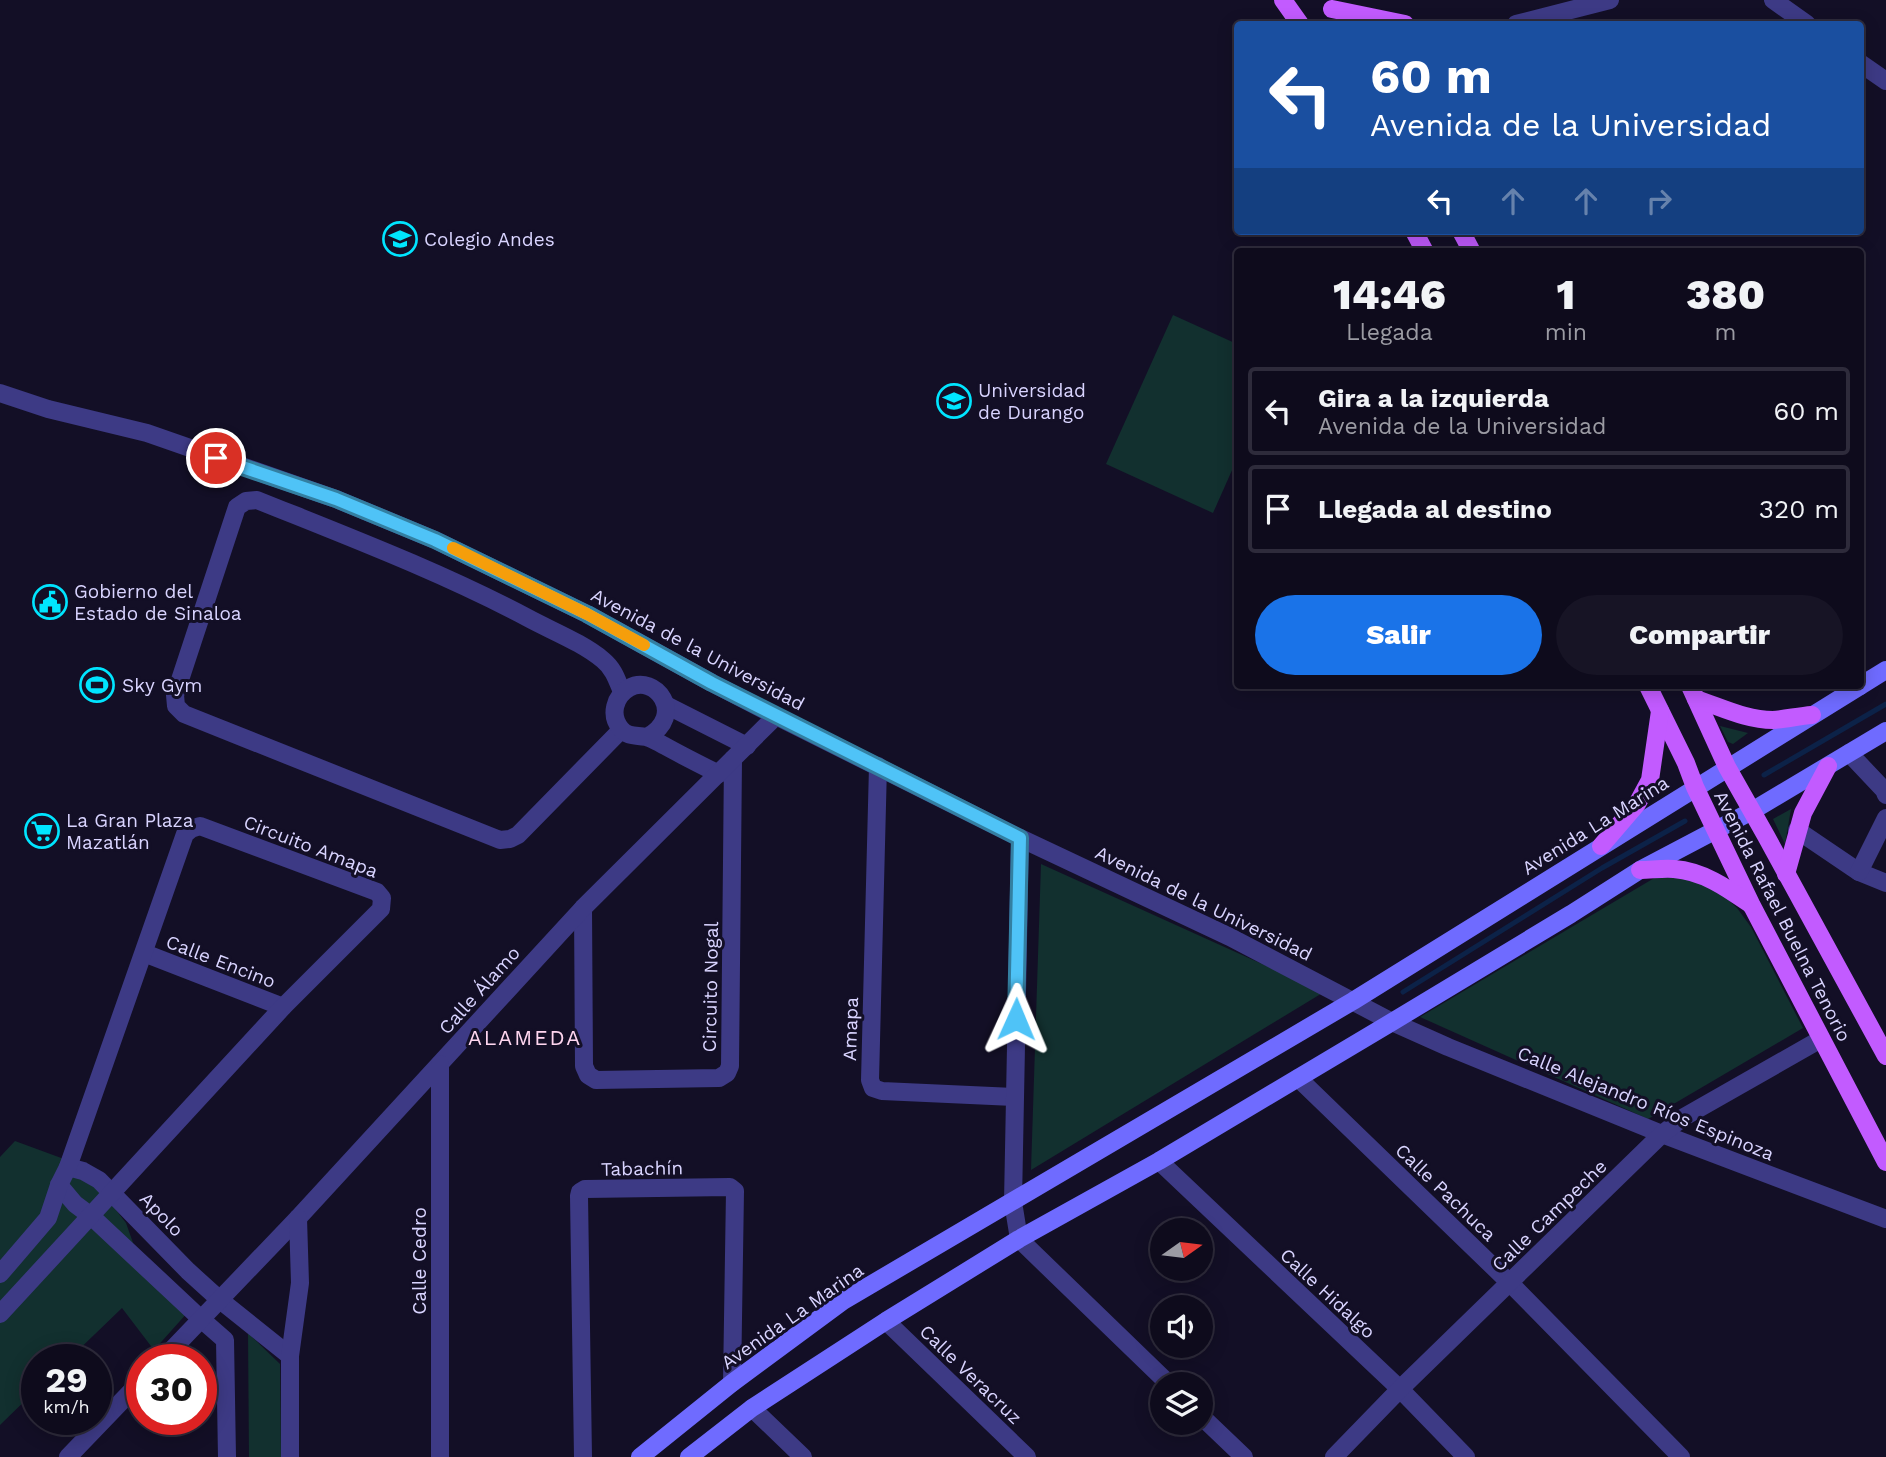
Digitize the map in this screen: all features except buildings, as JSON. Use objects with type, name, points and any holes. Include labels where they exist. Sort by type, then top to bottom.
[{"type":"main road","points":[[1283,0],[1298,21]]},
{"type":"main road","points":[[1333,11],[1388,21]]},
{"type":"main road","name":"Avenida La Marina","points":[[1864,684],[1886,670]]},
{"type":"main road","name":"Avenida Rafael Buelna Tenorio","points":[[1650,689],[1751,904],[1886,1162]]},
{"type":"main road","name":"Avenida La Marina","points":[[640,1457],[732,1383],[843,1301],[1353,1001],[1855,689]]},
{"type":"main road","points":[[1693,693],[1738,714],[1755,718],[1773,720],[1812,715]]},
{"type":"main road","name":"Avenida Rafael Buelna Tenorio","points":[[1693,693],[1727,767],[1886,1056]]},
{"type":"main road","points":[[1601,846],[1637,804],[1650,780],[1660,710]]},
{"type":"main road","points":[[689,1457],[752,1408],[1019,1239],[1298,1078],[1572,914],[1640,870],[1752,811],[1886,731]]},
{"type":"main road","points":[[1786,874],[1797,830],[1812,794],[1828,766]]},
{"type":"main road","points":[[1640,870],[1687,871],[1723,885],[1751,904]]},
{"type":"street","points":[[1529,21],[1610,0]]},
{"type":"street","points":[[1773,0],[1803,21]]},
{"type":"street","points":[[1864,66],[1886,81]]},
{"type":"street","name":"Avenida de la Universidad","points":[[0,393],[48,409],[147,433],[336,499],[435,540],[587,614],[776,716],[1020,838],[1230,937],[1353,1001]]},
{"type":"street","points":[[621,730],[518,835],[500,840],[184,714],[176,706],[175,695],[237,507],[246,501],[257,500],[400,557],[509,608],[587,649],[604,660],[615,672],[622,692]]},
{"type":"street","points":[[647,737],[659,730],[666,718],[666,705],[659,692],[648,685],[634,685],[622,692],[615,704],[615,718],[621,730],[633,737],[647,737],[719,774]]},
{"type":"street","points":[[666,705],[747,746]]},
{"type":"street","name":"Calle Álamo","points":[[201,1319],[298,1219],[583,908],[776,716]]},
{"type":"street","points":[[1849,753],[1886,795]]},
{"type":"street","name":"Circuito Nogal","points":[[583,908],[584,1066],[588,1075],[596,1080],[719,1078],[726,1073],[730,1066],[733,760]]},
{"type":"street","name":"Amapa","points":[[878,766],[870,1080],[873,1088],[882,1091],[1014,1097]]},
{"type":"street","points":[[1859,872],[1886,818]]},
{"type":"street","name":"Circuito Amapa","points":[[0,1274],[48,1218],[184,834],[200,826],[377,892],[382,898],[381,909],[283,1007],[0,1314]]},
{"type":"street","points":[[1797,830],[1859,872],[1886,883]]},
{"type":"street","points":[[1020,838],[1013,1202],[1019,1239],[1157,1372]]},
{"type":"street","name":"Calle Encino","points":[[144,953],[283,1007]]},
{"type":"street","points":[[1353,1001],[1392,1022]]},
{"type":"street","name":"Calle Alejandro Ríos Espinoza","points":[[1392,1022],[1662,1134],[1886,1220]]},
{"type":"street","name":"Calle Campeche","points":[[1334,1457],[1662,1134],[1684,1117],[1821,1039]]},
{"type":"street","name":"Calle Cedro","points":[[440,1064],[440,1457]]},
{"type":"street","name":"Calle Pachuca","points":[[1298,1078],[1510,1283],[1681,1457]]},
{"type":"street","name":"Calle Hidalgo","points":[[1158,1161],[1400,1390],[1466,1457]]},
{"type":"street","name":"Apolo","points":[[68,1167],[83,1171],[99,1180],[188,1271],[290,1356]]},
{"type":"street","points":[[60,1185],[75,1204],[223,1337],[226,1343],[227,1457]]},
{"type":"street","name":"Tabachín","points":[[583,1457],[579,1196],[584,1189],[730,1187],[735,1191],[732,1383]]},
{"type":"street","points":[[290,1457],[290,1356],[300,1283],[298,1219]]},
{"type":"street","points":[[177,1344],[201,1319]]},
{"type":"street","name":"Calle Veracruz","points":[[886,1321],[1027,1457]]},
{"type":"street","points":[[76,1453],[126,1398]]},
{"type":"street","points":[[752,1408],[803,1457]]},
{"type":"street","points":[[1213,1427],[1244,1457]]},
{"type":"green space","points":[[1173,315],[1234,343],[1234,466],[1213,513],[1106,464]]},
{"type":"green space","points":[[1720,726],[1748,733],[1733,744],[1728,742]]},
{"type":"green space","points":[[1791,809],[1785,844],[1773,819]]},
{"type":"green space","points":[[1041,864],[1324,992],[1031,1170]]},
{"type":"green space","points":[[1656,877],[1688,878],[1720,892],[1737,908],[1751,927],[1803,1028],[1648,1119],[1420,1017]]},
{"type":"green space","points":[[15,1141],[64,1159],[96,1184],[126,1223],[137,1254],[188,1312],[159,1344],[149,1344],[122,1308],[85,1344],[21,1344],[21,1405],[0,1425],[0,1157]]},
{"type":"green space","points":[[248,1333],[280,1364],[281,1457],[249,1457]]},
{"type":"waterway","points":[[1764,775],[1886,704]]},
{"type":"waterway","points":[[1403,992],[1602,868],[1685,821]]},
{"type":"slow traffic","points":[[453,548],[644,645]]},
{"type":"place","name":"Colegio Andes","points":[[400,239]]},
{"type":"place","name":"Universidad de Durango","points":[[954,401]]},
{"type":"place","name":"Gobierno del Estado de Sinaloa","points":[[50,602]]},
{"type":"place","name":"Sky Gym","points":[[97,685]]},
{"type":"place","name":"La Gran Plaza Mazatlán","points":[[42,831]]},
{"type":"district","name":"ALAMEDA","points":[[525,1038]]},
{"type":"route","points":[[216,458],[336,499],[435,540],[587,614],[712,683],[1020,838],[1016,1019]]}]
